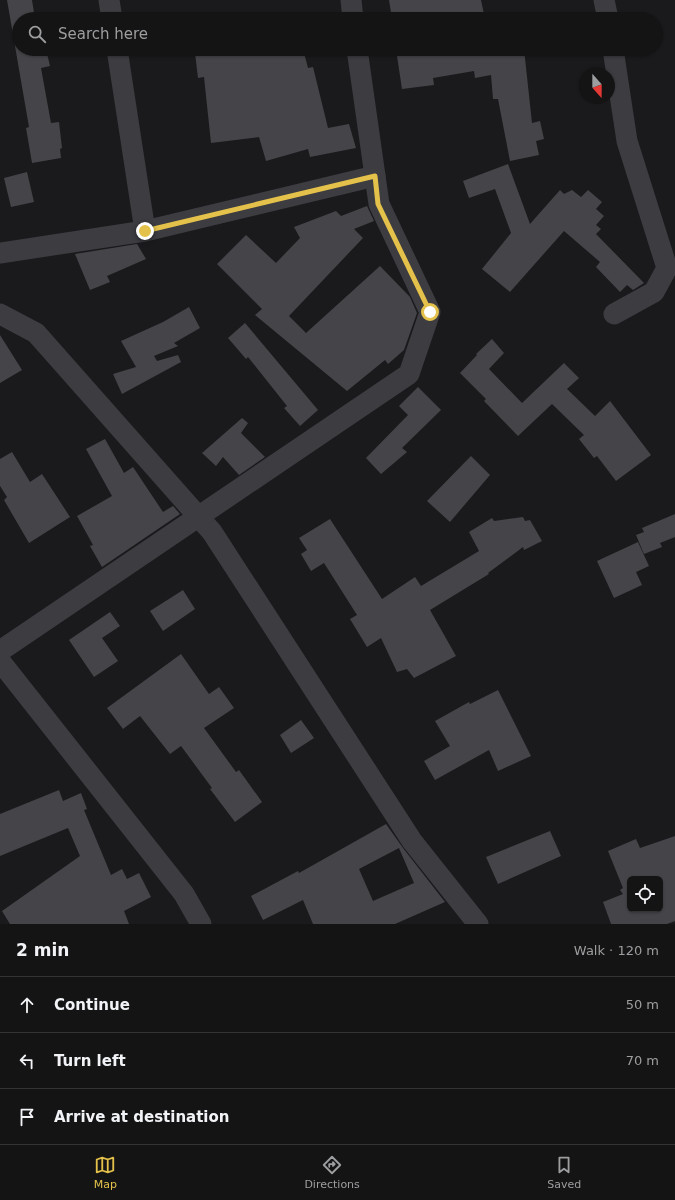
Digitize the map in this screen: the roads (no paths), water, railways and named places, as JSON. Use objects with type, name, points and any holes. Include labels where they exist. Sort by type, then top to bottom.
[{"type":"street","points":[[109,0],[111,12]]},
{"type":"street","points":[[351,0],[353,12]]},
{"type":"street","points":[[604,0],[607,12]]},
{"type":"street","points":[[118,56],[145,231]]},
{"type":"street","points":[[0,651],[409,374],[430,312],[378,204],[359,56]]},
{"type":"street","points":[[614,56],[627,141],[667,268],[654,292],[614,314]]},
{"type":"street","points":[[0,253],[145,231],[375,176]]},
{"type":"street","points":[[0,314],[36,333],[212,532],[412,841],[478,924]]},
{"type":"street","points":[[0,661],[184,894],[201,924]]}]
